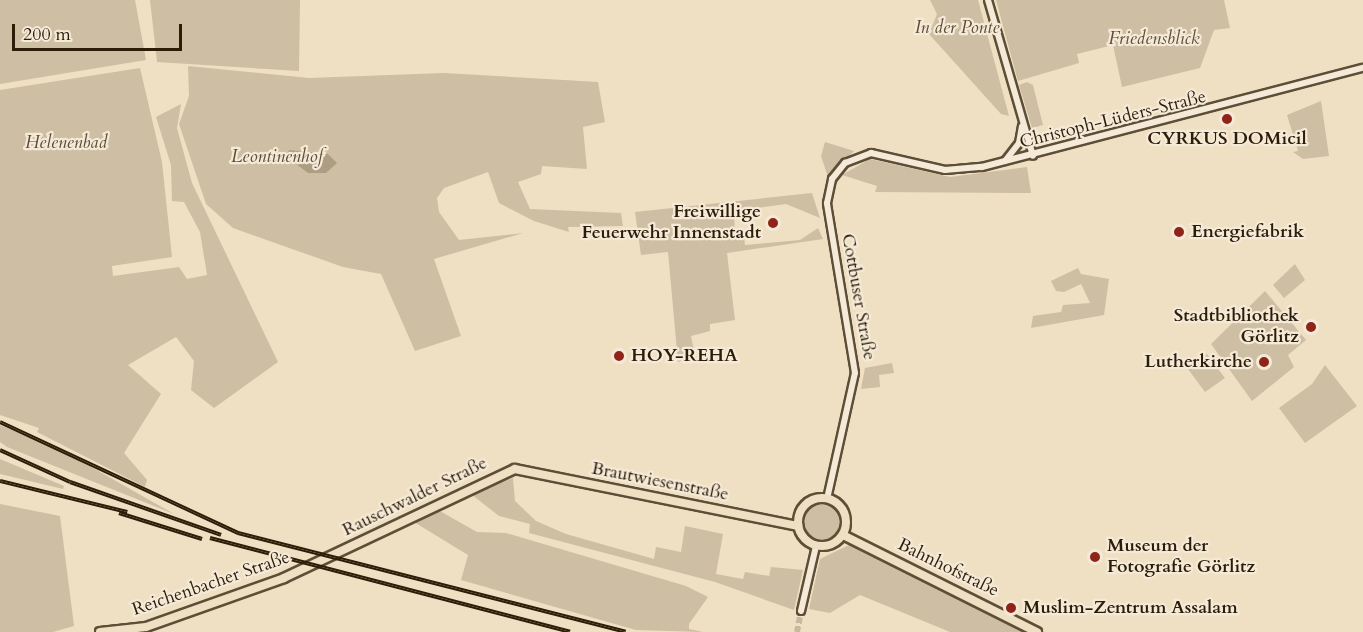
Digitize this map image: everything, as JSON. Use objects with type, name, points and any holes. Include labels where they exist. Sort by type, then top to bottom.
[{"type":"main road","name":"Brautwiesenstraße","points":[[515,469],[798,526]]},
{"type":"main road","name":"Rauschwalder Straße","points":[[329,557],[515,469]]},
{"type":"main road","points":[[827,499],[844,512],[843,535],[831,545],[816,546],[798,526],[807,503],[827,499]]},
{"type":"main road","name":"Bahnhofstraße","points":[[843,535],[1037,632]]},
{"type":"main road","name":"Reichenbacher Straße","points":[[100,632],[159,623],[329,557]]},
{"type":"street","points":[[988,0],[1033,156]]},
{"type":"street","name":"Christoph-Lüders-Straße","points":[[867,153],[945,170],[1002,162],[1033,156],[1363,68]]},
{"type":"street","points":[[1002,162],[1017,148],[1023,122]]},
{"type":"street","name":"Cottbuser Straße","points":[[827,499],[855,369],[826,198],[838,170],[867,153]]},
{"type":"street","points":[[801,611],[816,546]]},
{"type":"green space","points":[[0,0],[135,0],[146,60],[0,84]]},
{"type":"green space","points":[[150,0],[300,0],[299,71],[157,62]]},
{"type":"green space","name":"In der Ponte","points":[[930,0],[978,0],[1009,116],[1001,114],[929,34],[937,14]]},
{"type":"green space","name":"Friedensblick","points":[[996,0],[1224,0],[1230,28],[1214,30],[1200,68],[1122,87],[1113,45],[1077,54],[1079,63],[1018,81]]},
{"type":"green space","name":"Leontinenhof","points":[[188,66],[309,78],[444,73],[598,82],[605,122],[583,127],[587,169],[542,166],[541,174],[518,182],[530,209],[621,213],[623,226],[568,227],[569,232],[534,221],[499,203],[488,172],[444,188],[437,198],[439,212],[459,240],[523,233],[434,259],[461,336],[415,351],[381,274],[343,267],[233,228],[206,204],[179,124],[189,96]]},
{"type":"green space","name":"Helenenbad","points":[[140,68],[162,162],[172,257],[112,266],[113,276],[179,267],[187,279],[207,275],[200,232],[184,202],[172,201],[171,165],[156,117],[181,104],[177,128],[192,183],[278,362],[214,408],[191,390],[194,361],[176,337],[128,365],[161,394],[124,453],[147,480],[145,487],[37,432],[39,428],[0,415],[0,90]]},
{"type":"green space","points":[[1027,82],[1033,85],[1043,125],[1032,128],[1019,85]]},
{"type":"green space","points":[[1321,101],[1329,156],[1303,159],[1293,152],[1298,151],[1287,115]]},
{"type":"green space","points":[[825,142],[854,151],[828,177],[821,156]]},
{"type":"green space","points":[[870,159],[950,177],[1027,167],[1031,193],[875,192],[877,186],[842,175]]},
{"type":"green space","points":[[812,193],[820,218],[786,204],[734,211],[735,238],[744,237],[745,245],[800,240],[818,228],[823,239],[727,253],[735,320],[710,324],[710,331],[691,336],[695,356],[678,362],[668,252],[641,255],[635,212]]},
{"type":"green space","points":[[1295,264],[1305,280],[1284,298],[1273,285]]},
{"type":"green space","points":[[1078,268],[1081,274],[1109,279],[1104,315],[1031,328],[1033,316],[1061,312],[1063,305],[1090,303],[1081,284],[1064,292],[1056,291],[1051,281]]},
{"type":"green space","points":[[1265,291],[1306,340],[1288,355],[1294,367],[1252,401],[1211,344]]},
{"type":"green space","points":[[1207,354],[1225,378],[1205,392],[1188,369]]},
{"type":"green space","points":[[892,363],[894,373],[879,375],[880,387],[861,389],[865,368]]},
{"type":"green space","points":[[1325,365],[1357,406],[1305,443],[1279,408],[1312,384]]},
{"type":"green space","points":[[0,425],[65,452],[174,514],[7,447],[0,442]]},
{"type":"green space","points":[[0,459],[64,486],[63,489],[0,474]]},
{"type":"green space","points":[[513,478],[515,501],[536,521],[566,534],[654,559],[656,547],[681,552],[685,526],[723,534],[716,574],[743,579],[745,572],[769,576],[771,567],[803,570],[794,610],[715,582],[529,533],[530,524],[499,516],[471,494]]},
{"type":"green space","points":[[822,503],[836,509],[842,523],[836,537],[822,543],[808,537],[802,523],[808,509]]},
{"type":"green space","points":[[0,504],[60,516],[74,626],[53,632],[0,632]]},
{"type":"green space","points":[[438,510],[477,532],[506,533],[686,586],[708,597],[689,624],[689,629],[703,632],[636,630],[461,580],[468,555],[414,522]]},
{"type":"green space","points":[[851,544],[1027,632],[950,632],[860,595],[830,613],[809,609],[820,559]]},
{"type":"shaded area","points":[[289,150],[328,154],[337,163],[326,173],[308,173],[287,157]]},
{"type":"tunnel","points":[[797,632],[801,611]]},
{"type":"railway","points":[[0,422],[238,533],[626,632]]},
{"type":"railway","points":[[0,450],[70,482],[221,535]]},
{"type":"railway","points":[[0,481],[127,512]]},
{"type":"railway","points":[[119,513],[202,539]]},
{"type":"railway","points":[[210,538],[570,632]]},
{"type":"place","name":"CYRKUS DOMicil","points":[[1227,119]]},
{"type":"place","name":"Freiwillige Feuerwehr Innenstadt","points":[[773,223]]},
{"type":"place","name":"Energiefabrik","points":[[1179,232]]},
{"type":"place","name":"Stadtbibliothek Görlitz","points":[[1311,327]]},
{"type":"place","name":"HOY-REHA","points":[[619,356]]},
{"type":"place","name":"Lutherkirche","points":[[1264,362]]},
{"type":"place","name":"Museum der Fotografie Görlitz","points":[[1095,557]]},
{"type":"place","name":"Muslim-Zentrum Assalam","points":[[1011,608]]}]
